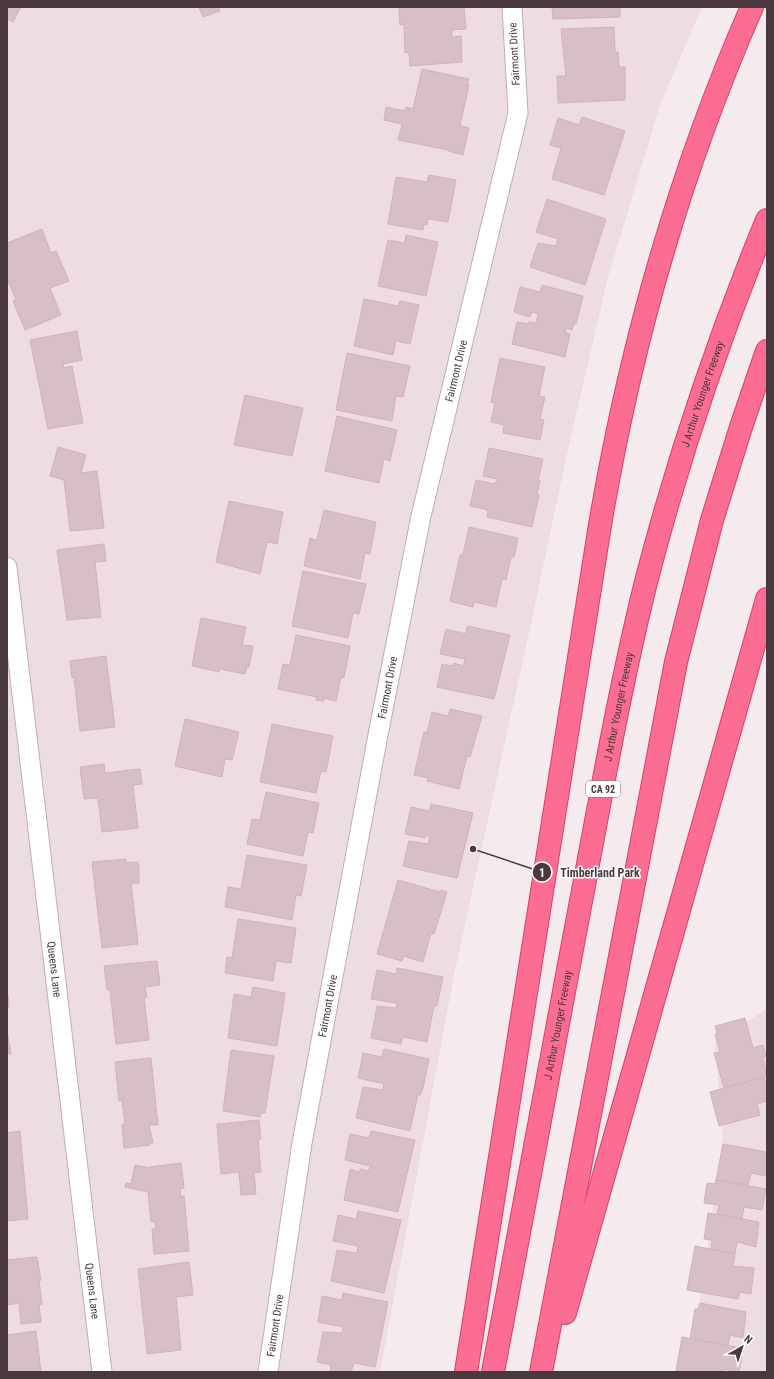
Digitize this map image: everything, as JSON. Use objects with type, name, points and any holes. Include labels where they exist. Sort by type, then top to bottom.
[{"type":"highway","points":[[466,1372],[598,533],[623,399],[647,303],[697,143],[725,70],[752,7]]},
{"type":"highway","name":"J Arthur Younger Freeway","points":[[493,1372],[597,816],[637,623],[661,526],[696,412],[735,299],[767,220]]},
{"type":"highway","points":[[541,1372],[676,662],[712,520],[741,427],[767,351]]},
{"type":"highway","points":[[548,1372],[767,598]]},
{"type":"street","name":"Fairmont Drive","points":[[268,1372],[302,1142],[379,727],[421,516],[518,114],[512,7]]},
{"type":"street","name":"Queens Lane","points":[[7,567],[102,1372]]},
{"type":"shaded area","points":[[7,7],[702,7],[660,105],[608,277],[569,445],[455,970],[380,1372],[7,1372]]},
{"type":"shaded area","points":[[767,1009],[767,1372],[690,1372],[723,1136],[715,1041]]},
{"type":"building","points":[[7,7],[21,7],[13,22],[7,19]]},
{"type":"building","points":[[199,7],[221,7],[219,8],[220,11],[203,17]]},
{"type":"building","points":[[399,7],[464,7],[466,29],[452,30],[452,37],[461,36],[462,62],[410,66],[409,52],[405,53],[404,24],[400,25]]},
{"type":"building","points":[[552,7],[620,7],[620,17],[553,19]]},
{"type":"building","points":[[614,27],[615,52],[618,52],[619,67],[625,67],[625,100],[558,103],[557,76],[566,76],[561,29]]},
{"type":"building","points":[[422,69],[469,79],[460,126],[469,128],[463,155],[448,150],[398,140],[402,124],[384,120],[386,107],[405,111],[406,107],[413,109]]},
{"type":"building","points":[[582,117],[625,131],[604,195],[552,179],[561,148],[550,145],[558,118],[579,125]]},
{"type":"building","points":[[429,175],[456,180],[448,222],[428,219],[427,225],[424,224],[423,230],[388,224],[396,177],[427,182]]},
{"type":"building","points":[[547,199],[606,219],[585,285],[530,267],[538,243],[556,246],[558,239],[536,232]]},
{"type":"building","points":[[42,229],[51,253],[56,251],[69,281],[50,288],[61,315],[25,330],[13,301],[16,299],[7,279],[7,243]]},
{"type":"building","points":[[406,235],[438,242],[426,296],[378,286],[388,240],[405,243]]},
{"type":"building","points":[[542,285],[583,296],[576,324],[574,323],[572,330],[566,328],[565,332],[570,334],[565,357],[512,344],[517,322],[528,324],[528,322],[536,323],[538,314],[532,312],[530,317],[514,312],[520,287],[540,292]]},
{"type":"building","points":[[364,299],[398,306],[400,301],[419,305],[410,344],[396,341],[393,355],[354,346]]},
{"type":"building","points":[[77,331],[82,360],[63,364],[64,368],[72,366],[83,423],[48,429],[30,340]]},
{"type":"building","points":[[347,353],[410,366],[403,397],[396,396],[392,421],[336,410]]},
{"type":"building","points":[[500,358],[545,367],[539,396],[545,397],[540,419],[544,420],[540,440],[503,433],[504,425],[491,422],[495,403],[491,402]]},
{"type":"building","points":[[245,395],[303,408],[292,456],[234,445]]},
{"type":"building","points":[[337,416],[397,430],[390,461],[384,459],[379,483],[325,471]]},
{"type":"building","points":[[58,447],[86,455],[81,473],[97,471],[104,528],[70,531],[64,480],[50,476]]},
{"type":"building","points":[[489,448],[543,459],[538,480],[540,480],[537,494],[539,495],[532,527],[487,517],[488,510],[470,506],[476,480],[495,484],[497,479],[483,476]]},
{"type":"building","points":[[229,501],[283,512],[277,544],[267,542],[260,574],[216,562]]},
{"type":"building","points":[[324,510],[376,522],[370,554],[365,553],[360,579],[304,566],[310,538],[317,540]]},
{"type":"building","points":[[469,527],[518,538],[514,557],[511,557],[506,580],[502,579],[496,607],[474,602],[473,607],[450,601],[460,555],[463,555]]},
{"type":"building","points":[[104,544],[106,561],[95,562],[101,617],[67,620],[57,550]]},
{"type":"building","points":[[303,571],[366,584],[359,614],[353,613],[348,638],[292,626]]},
{"type":"building","points":[[201,618],[246,627],[242,645],[253,646],[249,667],[247,667],[245,674],[219,669],[219,672],[192,666]]},
{"type":"building","points":[[467,626],[510,635],[494,699],[437,687],[442,664],[453,666],[454,663],[463,666],[465,659],[440,654],[446,629],[466,634]]},
{"type":"building","points":[[296,635],[350,646],[344,678],[341,677],[336,701],[324,698],[324,701],[316,700],[317,697],[278,689],[283,664],[290,665]]},
{"type":"building","points":[[106,656],[115,727],[80,731],[74,677],[72,678],[70,661]]},
{"type":"building","points":[[450,709],[482,716],[470,757],[467,756],[459,789],[427,781],[428,778],[414,775],[424,732],[427,733],[432,712],[448,716]]},
{"type":"building","points":[[185,719],[239,732],[232,760],[225,759],[222,777],[175,766]]},
{"type":"building","points":[[272,724],[333,736],[326,772],[321,771],[316,793],[260,782]]},
{"type":"building","points":[[104,764],[105,773],[140,769],[142,784],[133,785],[138,828],[102,832],[98,798],[84,799],[80,767]]},
{"type":"building","points":[[266,792],[319,803],[313,833],[308,832],[303,856],[247,844],[252,819],[260,820]]},
{"type":"building","points":[[431,804],[473,813],[457,878],[403,866],[409,841],[428,844],[430,837],[426,835],[425,838],[405,834],[411,807],[429,811]]},
{"type":"building","points":[[247,855],[307,865],[301,896],[296,895],[292,920],[225,907],[228,887],[241,889]]},
{"type":"building","points":[[126,859],[126,863],[137,862],[139,865],[139,883],[131,883],[138,944],[102,948],[92,862]]},
{"type":"building","points":[[398,880],[440,892],[441,890],[447,892],[434,934],[431,933],[423,962],[403,956],[402,961],[377,954]]},
{"type":"building","points":[[238,919],[296,928],[291,963],[276,961],[273,981],[225,973],[227,957],[232,958]]},
{"type":"building","points":[[157,961],[160,985],[145,987],[147,997],[144,998],[149,1040],[116,1044],[110,990],[107,990],[104,966]]},
{"type":"building","points":[[397,968],[443,977],[437,1006],[434,1006],[427,1042],[403,1037],[401,1044],[371,1038],[377,1006],[396,1008],[397,1003],[371,999],[377,970],[396,974]]},
{"type":"building","points":[[7,987],[9,1007],[7,1007]]},
{"type":"building","points":[[253,987],[285,993],[277,1046],[228,1038],[234,994],[251,997]]},
{"type":"building","points":[[745,1018],[753,1048],[763,1045],[766,1056],[763,1057],[767,1076],[724,1088],[714,1053],[720,1052],[715,1034],[717,1033],[715,1026]]},
{"type":"building","points":[[7,1030],[11,1054],[7,1054]]},
{"type":"building","points":[[384,1049],[429,1059],[423,1088],[420,1095],[418,1094],[410,1131],[356,1118],[363,1087],[383,1090],[384,1084],[358,1078],[363,1053],[382,1057]]},
{"type":"building","points":[[231,1050],[274,1056],[265,1113],[261,1113],[260,1117],[223,1111]]},
{"type":"building","points":[[151,1058],[158,1125],[149,1125],[153,1143],[150,1143],[150,1145],[124,1148],[122,1125],[125,1124],[122,1100],[119,1101],[115,1062]]},
{"type":"building","points":[[764,1077],[767,1090],[767,1101],[757,1104],[760,1115],[719,1126],[710,1092]]},
{"type":"building","points":[[259,1120],[261,1139],[258,1139],[261,1172],[254,1173],[256,1194],[241,1195],[239,1172],[221,1174],[217,1124]]},
{"type":"building","points":[[20,1131],[28,1219],[7,1221],[7,1133]]},
{"type":"building","points":[[371,1131],[415,1140],[398,1212],[344,1200],[350,1169],[360,1172],[360,1169],[369,1171],[370,1166],[345,1160],[350,1134],[369,1138]]},
{"type":"building","points":[[723,1144],[767,1152],[767,1176],[751,1173],[748,1185],[716,1180]]},
{"type":"building","points":[[181,1163],[184,1188],[180,1189],[181,1197],[184,1196],[189,1251],[154,1254],[152,1229],[156,1229],[155,1222],[151,1222],[148,1192],[125,1187],[126,1183],[131,1184],[135,1165],[150,1168]]},
{"type":"building","points":[[716,1180],[766,1189],[762,1210],[744,1207],[742,1219],[717,1215],[719,1205],[704,1203],[707,1183],[715,1184]]},
{"type":"building","points":[[358,1211],[401,1220],[384,1293],[331,1281],[337,1250],[357,1253],[358,1246],[333,1241],[338,1215],[356,1219]]},
{"type":"building","points":[[708,1213],[759,1222],[756,1247],[737,1242],[735,1254],[711,1249],[712,1240],[704,1239]]},
{"type":"building","points":[[695,1246],[735,1254],[733,1266],[754,1268],[751,1294],[740,1292],[738,1299],[687,1290]]},
{"type":"building","points":[[37,1257],[41,1280],[39,1280],[42,1304],[39,1305],[41,1322],[21,1324],[19,1303],[7,1305],[7,1260]]},
{"type":"building","points":[[189,1262],[193,1295],[176,1297],[181,1350],[147,1354],[138,1269]]},
{"type":"building","points":[[343,1293],[388,1302],[375,1367],[354,1363],[351,1372],[330,1372],[331,1365],[317,1362],[323,1332],[342,1333],[343,1327],[318,1322],[322,1296],[342,1300]]},
{"type":"building","points":[[700,1303],[746,1312],[743,1338],[730,1335],[728,1346],[690,1339],[695,1309],[698,1309]]},
{"type":"building","points":[[36,1331],[41,1372],[7,1372],[7,1335]]},
{"type":"building","points":[[682,1337],[741,1348],[739,1356],[742,1357],[739,1372],[724,1369],[724,1372],[676,1371]]},
{"type":"place","name":"Timberland Park","points":[[473,849]]}]
